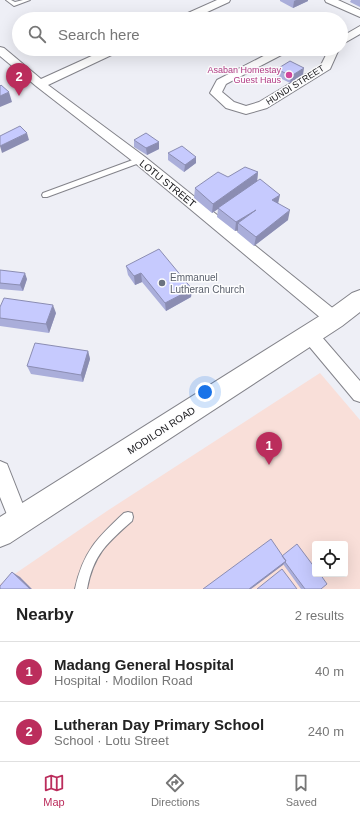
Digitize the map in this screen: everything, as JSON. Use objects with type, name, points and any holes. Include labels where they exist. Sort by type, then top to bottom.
[{"type":"main road","name":"MODILON ROAD","points":[[9,526],[334,319],[360,299]]},
{"type":"street","points":[[198,12],[225,0]]},
{"type":"street","points":[[330,0],[360,14]]},
{"type":"street","points":[[348,37],[360,29]]},
{"type":"street","name":"LOTU STREET","points":[[0,50],[40,84],[140,160],[334,319]]},
{"type":"street","points":[[40,84],[101,56]]},
{"type":"street","name":"HUNDI STREET","points":[[272,56],[222,82],[216,93],[230,105],[246,110],[263,105],[326,67],[331,56]]},
{"type":"street","points":[[309,334],[360,394]]},
{"type":"street","points":[[0,471],[9,526]]},
{"type":"lane","points":[[8,0],[14,4],[28,0]]},
{"type":"lane","points":[[45,195],[140,160]]},
{"type":"lane","points":[[81,589],[83,573],[98,545],[128,517]]},
{"type":"shaded area","points":[[320,373],[360,420],[360,589],[0,589],[0,584],[107,511]]},
{"type":"building","points":[[290,61],[304,68],[291,76],[277,69]]},
{"type":"building","points":[[1,85],[9,92],[0,96],[0,86]]},
{"type":"building","points":[[20,126],[27,133],[0,146],[0,136]]},
{"type":"building","points":[[146,133],[159,142],[146,148],[134,140]]},
{"type":"building","points":[[182,146],[196,157],[185,165],[168,153]]},
{"type":"building","points":[[245,167],[258,172],[213,204],[195,188],[218,172],[228,177]]},
{"type":"building","points":[[260,179],[280,195],[272,200],[290,210],[256,237],[238,223],[256,210],[236,222],[218,208]]},
{"type":"building","name":"Emmanuel Lutheran Church","points":[[159,249],[192,289],[165,303],[141,273],[134,276],[126,266]]},
{"type":"building","points":[[0,270],[25,273],[20,285],[0,283]]},
{"type":"building","points":[[4,298],[53,305],[46,324],[0,318],[0,307]]},
{"type":"building","points":[[35,343],[88,351],[81,375],[27,366]]},
{"type":"building","points":[[271,539],[286,561],[249,589],[203,589]]},
{"type":"building","points":[[297,544],[312,564],[312,577],[322,577],[327,584],[321,589],[305,589],[282,556]]},
{"type":"building","points":[[282,569],[297,589],[257,589]]},
{"type":"building","points":[[12,572],[30,589],[0,589],[0,586]]},
{"type":"place","name":"Asaban Homestay Guest Haus","points":[[289,75]]},
{"type":"place","name":"Lutheran Day Primary School","points":[[19,96]]},
{"type":"place","name":"Emmanuel Lutheran Church","points":[[162,283]]},
{"type":"place","name":"Madang General Hospital","points":[[269,465]]}]
